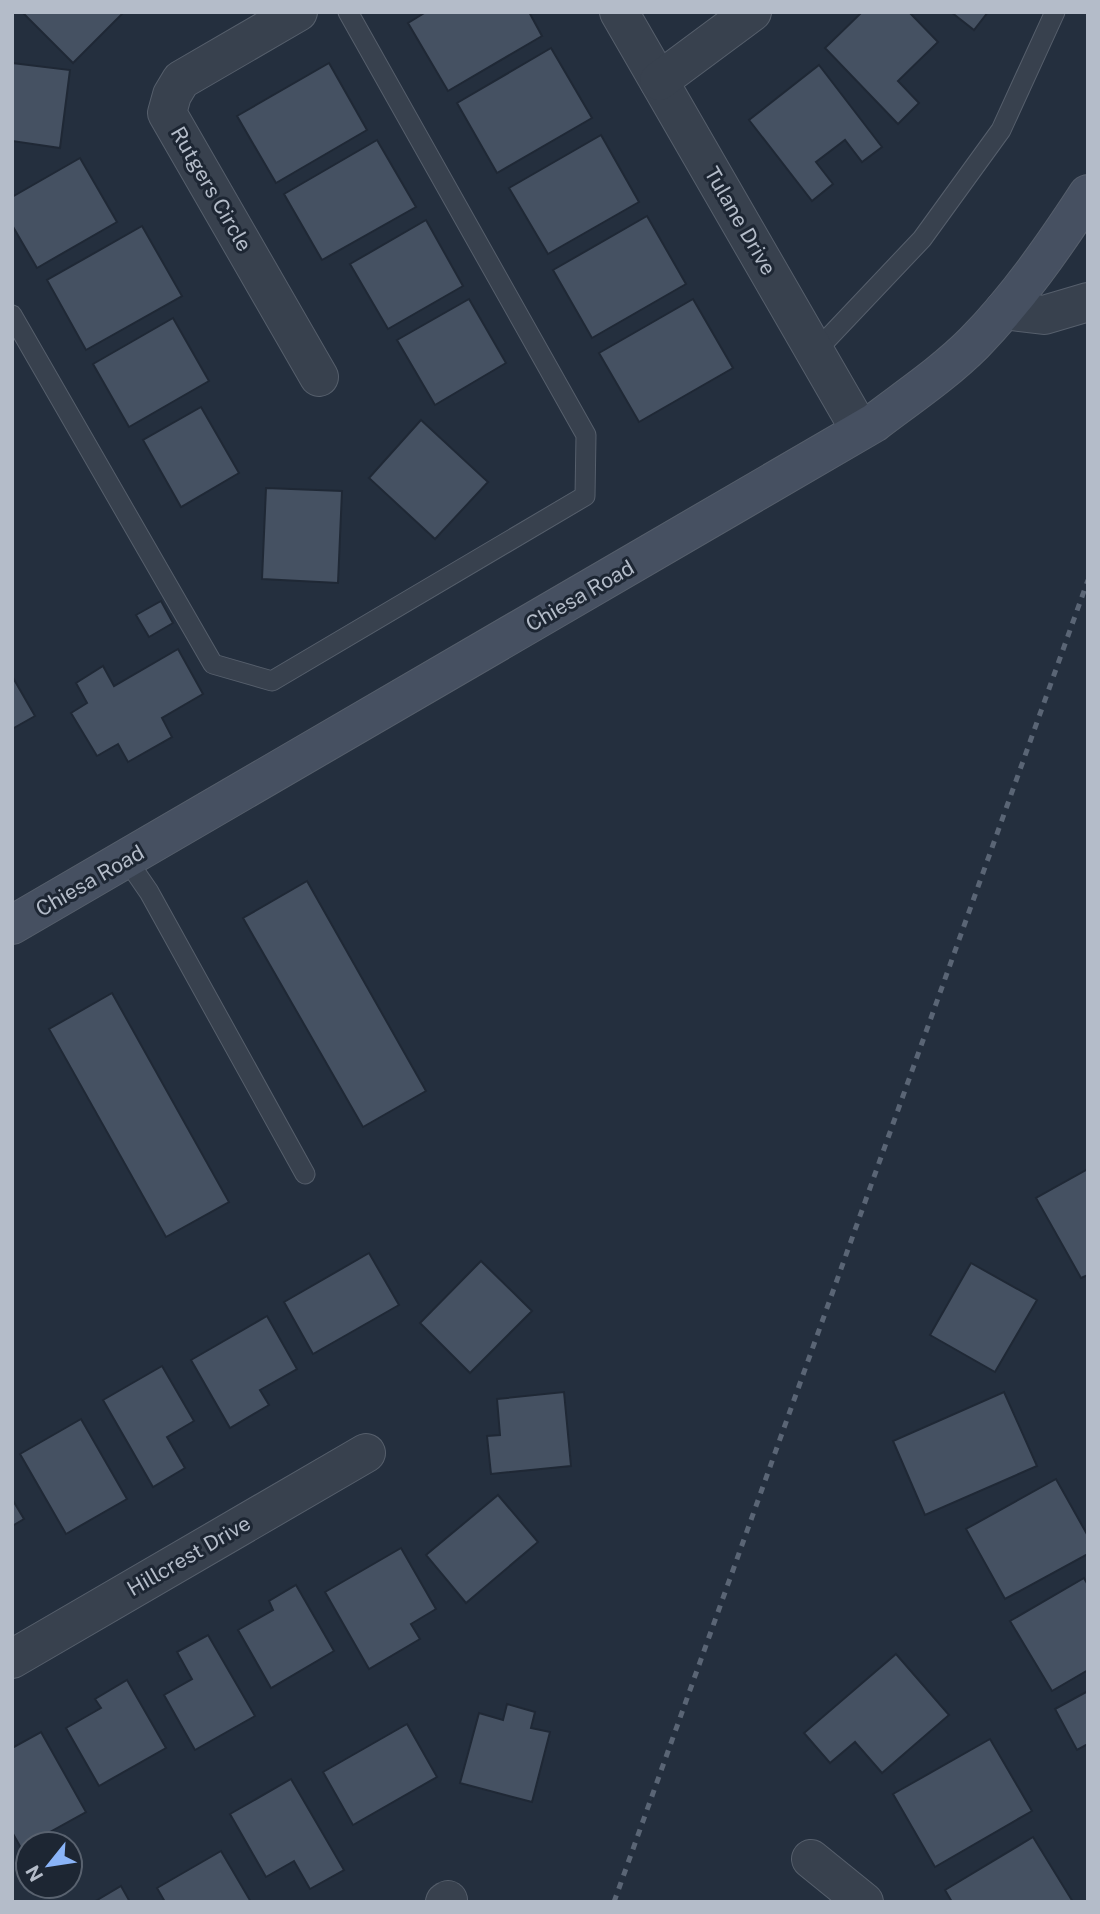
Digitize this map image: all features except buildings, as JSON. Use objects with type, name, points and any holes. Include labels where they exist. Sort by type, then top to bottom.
[{"type":"main road","name":"Chiesa Road","points":[[12,926],[860,430],[935,376],[972,344],[1004,310],[1057,242],[1088,194]]},
{"type":"street","name":"Rutgers Circle","points":[[298,12],[181,80],[172,95],[167,113],[319,377]]},
{"type":"street","name":"Tulane Drive","points":[[619,12],[860,430]]},
{"type":"street","points":[[659,82],[752,12]]},
{"type":"street","points":[[1004,310],[1044,315],[1088,302]]},
{"type":"street","name":"Hillcrest Drive","points":[[12,1659],[366,1453]]},
{"type":"street","points":[[811,1859],[864,1902]]},
{"type":"lane","points":[[12,315],[213,664],[272,681],[585,496],[586,435],[348,12]]},
{"type":"lane","points":[[815,352],[922,239],[1001,130],[1055,12]]},
{"type":"lane","points":[[127,860],[149,892],[305,1174]]},
{"type":"railway","points":[[614,1902],[1088,580]]}]
